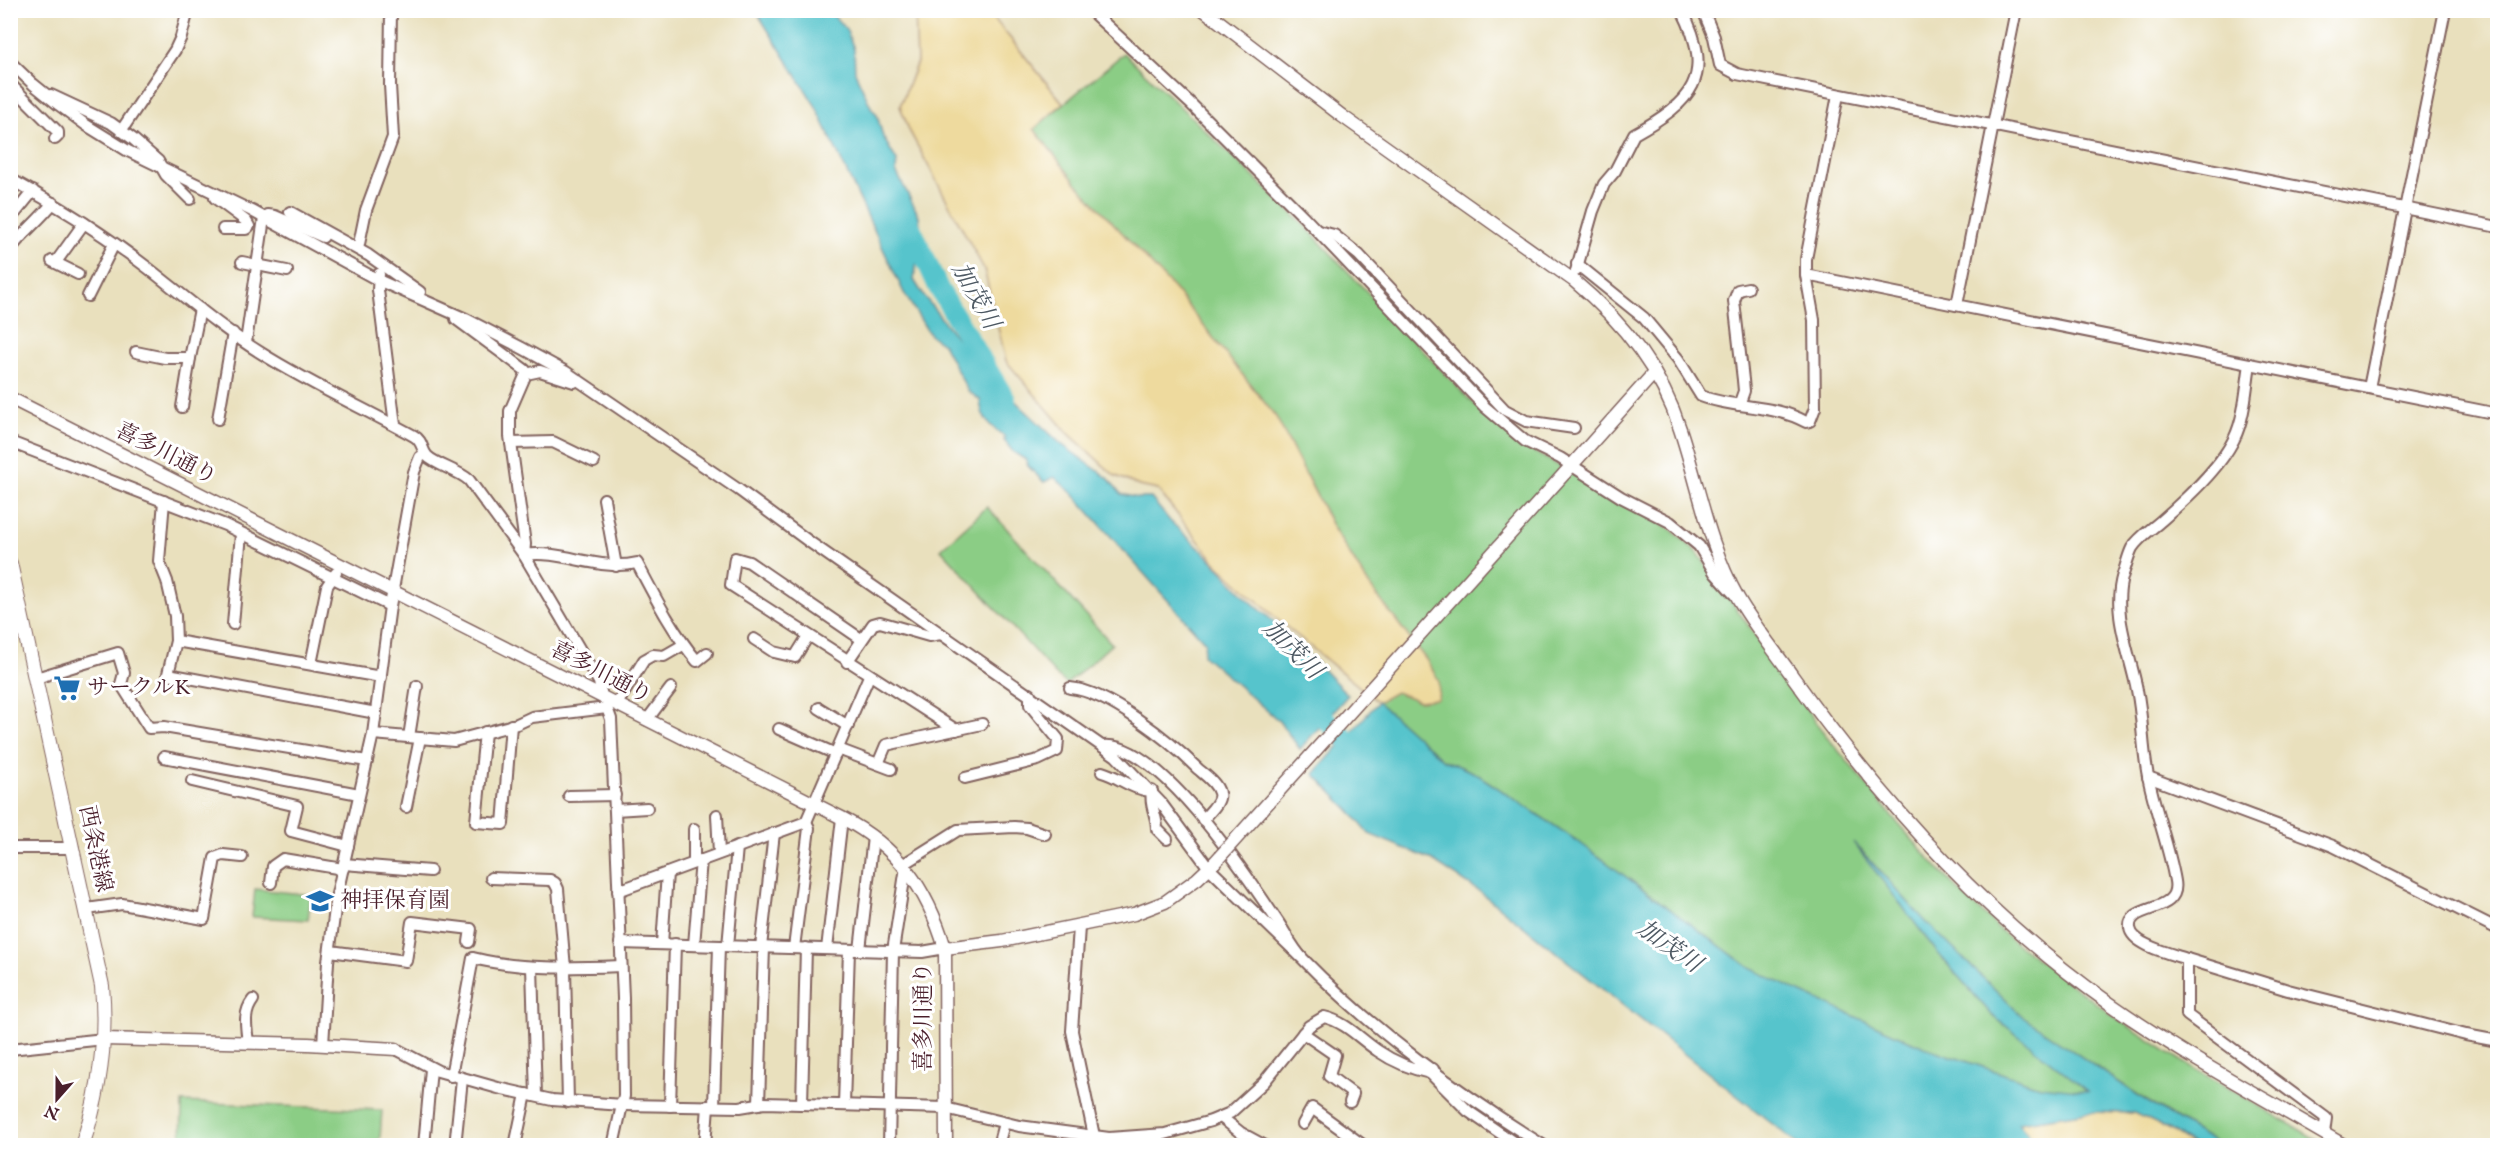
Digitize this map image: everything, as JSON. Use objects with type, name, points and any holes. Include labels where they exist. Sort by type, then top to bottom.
[{"type":"main road","name":"西条港線","points":[[10,563],[102,986],[104,1039],[99,1084],[82,1146]]},
{"type":"street","points":[[121,131],[175,50],[188,10]]},
{"type":"street","points":[[358,249],[366,210],[393,137],[390,85],[391,10]]},
{"type":"street","points":[[1090,10],[1190,103],[1318,231],[1485,407],[1525,441],[1621,497],[1670,522],[1699,546],[1715,573],[1739,600],[1819,714],[1967,885],[2015,929],[2110,1004],[2243,1087],[2345,1146]]},
{"type":"street","points":[[1204,10],[1342,116],[1573,280],[1601,303],[1621,324],[1636,343],[1654,373],[1677,419],[1713,544],[1739,600]]},
{"type":"street","points":[[1573,280],[1604,184],[1616,171],[1629,139],[1676,108],[1687,95],[1695,80],[1697,48],[1693,32],[1682,10]]},
{"type":"street","points":[[1702,10],[1714,37],[1717,59],[1720,66],[1728,71],[2498,227]]},
{"type":"street","points":[[1957,305],[2016,10]]},
{"type":"street","points":[[2369,388],[2445,10]]},
{"type":"street","points":[[10,62],[44,93],[86,125],[162,168],[264,218],[378,280],[441,307],[522,348],[584,384],[1104,746],[1152,791],[1212,865],[1301,957],[1370,1021],[1431,1071],[1544,1146]]},
{"type":"street","points":[[10,74],[27,99]]},
{"type":"street","points":[[10,84],[58,132],[55,139]]},
{"type":"street","points":[[44,93],[63,99],[121,131],[158,161],[166,175],[190,199]]},
{"type":"street","points":[[1578,264],[1644,318],[1678,359],[1701,396],[1779,411],[1806,422],[1812,416],[1815,401],[1814,320],[1806,274],[1806,259],[1838,95]]},
{"type":"street","points":[[10,178],[84,223],[246,342],[315,384],[420,440],[425,454],[459,472],[469,480],[524,555],[609,703],[615,795],[621,966],[623,1105],[613,1146]]},
{"type":"street","points":[[16,212],[33,191]]},
{"type":"street","points":[[212,192],[215,199],[246,221],[249,226],[246,229],[223,229]]},
{"type":"street","points":[[10,249],[53,203]]},
{"type":"street","points":[[290,212],[358,249],[521,365],[526,374]]},
{"type":"street","points":[[264,218],[267,215],[275,216],[358,249],[378,273],[378,290],[395,425]]},
{"type":"street","points":[[246,342],[264,218]]},
{"type":"street","points":[[78,274],[52,261],[84,223]]},
{"type":"street","points":[[1318,231],[1334,235],[1359,255],[1505,410],[1527,421],[1574,428]]},
{"type":"street","points":[[88,296],[114,244]]},
{"type":"street","points":[[242,262],[287,271]]},
{"type":"street","points":[[1806,274],[2498,414]]},
{"type":"street","points":[[1739,405],[1744,391],[1734,301],[1738,290],[1748,288]]},
{"type":"street","points":[[182,407],[200,309]]},
{"type":"street","points":[[218,418],[233,333]]},
{"type":"street","points":[[136,352],[165,358],[190,358]]},
{"type":"street","points":[[2250,364],[2239,427],[2234,441],[2206,478],[2143,535],[2132,548],[2122,578],[2120,618],[2138,692],[2148,777],[2176,885],[2171,897],[2163,904],[2138,912],[2131,920],[2130,927],[2133,936],[2142,943],[2187,959],[2288,990],[2498,1041]]},
{"type":"street","points":[[526,374],[540,371],[584,384]]},
{"type":"street","points":[[620,942],[922,952],[1079,927],[1134,914],[1165,902],[1212,865],[1654,373]]},
{"type":"street","points":[[524,555],[525,544],[511,443],[510,411],[526,374]]},
{"type":"street","name":"喜多川通り","points":[[10,398],[340,564],[609,703],[842,818],[873,837],[905,866],[937,920],[945,948],[946,1146]]},
{"type":"street","points":[[10,442],[164,501],[241,534],[390,606]]},
{"type":"street","points":[[511,443],[554,442],[594,462]]},
{"type":"street","points":[[323,1045],[330,951],[343,867],[373,734],[390,606],[414,472],[420,457],[425,454]]},
{"type":"street","points":[[604,499],[616,566]]},
{"type":"street","points":[[164,501],[159,561],[167,581],[175,616],[176,641],[168,674],[376,713]]},
{"type":"street","points":[[232,624],[241,534]]},
{"type":"street","points":[[524,555],[539,554],[616,566],[637,563],[663,614],[683,645],[697,661],[707,653]]},
{"type":"street","points":[[861,639],[748,562],[735,558],[730,585],[956,730]]},
{"type":"street","points":[[311,664],[327,586],[340,564]]},
{"type":"street","points":[[847,662],[873,624],[880,622],[929,636],[941,634]]},
{"type":"street","points":[[754,639],[774,652],[795,657],[808,636]]},
{"type":"street","points":[[176,641],[381,677]]},
{"type":"street","points":[[373,734],[454,741],[532,717],[609,703],[644,660],[653,655],[664,656],[683,645]]},
{"type":"street","points":[[36,678],[118,653],[124,673],[121,684],[149,728],[164,727],[367,762]]},
{"type":"street","points":[[618,891],[806,822],[869,675]]},
{"type":"street","points":[[406,807],[415,738],[417,686]]},
{"type":"street","points":[[647,720],[671,688]]},
{"type":"street","points":[[1070,688],[1081,688],[1142,722],[1172,743],[1215,785],[1220,794],[1219,800],[1203,820]]},
{"type":"street","points":[[965,778],[1038,760],[1057,751],[1058,739],[1030,705],[1030,694]]},
{"type":"street","points":[[819,708],[848,726]]},
{"type":"street","points":[[878,764],[886,744],[981,724]]},
{"type":"street","points":[[485,732],[476,822],[503,824],[511,725]]},
{"type":"street","points":[[779,729],[891,770]]},
{"type":"street","points":[[1104,746],[1113,745],[1140,756],[1174,787],[1233,856],[1301,957]]},
{"type":"street","points":[[164,757],[359,794]]},
{"type":"street","points":[[1102,772],[1112,775],[1127,785],[1152,791]]},
{"type":"street","points":[[2148,777],[2333,846],[2498,928]]},
{"type":"street","points":[[192,781],[297,806],[291,831],[348,846]]},
{"type":"street","points":[[1152,791],[1150,800],[1157,818],[1157,829],[1167,839]]},
{"type":"street","points":[[569,796],[615,795]]},
{"type":"street","points":[[615,810],[647,808]]},
{"type":"street","points":[[717,815],[719,853]]},
{"type":"street","points":[[827,949],[842,818]]},
{"type":"street","points":[[794,948],[809,828],[806,822]]},
{"type":"street","points":[[889,1146],[893,951],[905,866],[958,830],[1014,827],[1027,828],[1046,834]]},
{"type":"street","points":[[694,829],[697,862],[694,945]]},
{"type":"street","points":[[759,1104],[762,947],[774,833]]},
{"type":"street","points":[[844,1105],[854,950],[873,837]]},
{"type":"street","points":[[705,1146],[711,1106],[723,946],[737,847]]},
{"type":"street","points":[[10,848],[73,848]]},
{"type":"street","points":[[87,909],[122,904],[204,919],[215,858],[224,855],[242,856]]},
{"type":"street","points":[[271,883],[273,866],[283,859],[343,867],[430,871]]},
{"type":"street","points":[[662,944],[667,873]]},
{"type":"street","points":[[492,878],[544,879],[555,883],[558,889],[565,968],[568,1101]]},
{"type":"street","points":[[330,951],[406,961],[408,922],[471,929],[469,942]]},
{"type":"street","points":[[1079,927],[1072,1031],[1094,1136]]},
{"type":"street","points":[[670,1106],[675,944]]},
{"type":"street","points":[[802,1104],[806,948]]},
{"type":"street","points":[[455,1146],[457,1077],[473,958],[503,965],[532,967],[621,966]]},
{"type":"street","points":[[2187,959],[2187,1015],[2326,1118],[2324,1133]]},
{"type":"street","points":[[515,1146],[531,1095],[532,967]]},
{"type":"street","points":[[248,1042],[246,1017],[248,1007],[253,1000]]},
{"type":"street","points":[[10,1048],[104,1039],[248,1042],[396,1049],[431,1069],[457,1077],[531,1095],[568,1101],[670,1106],[740,1107],[759,1104],[802,1104],[945,1108],[1004,1123],[1094,1136],[1123,1137],[1165,1134],[1230,1113],[1264,1082],[1318,1018],[1331,1018],[1346,1026],[1391,1059],[1431,1071],[1468,1112],[1519,1146]]},
{"type":"street","points":[[1303,1033],[1335,1055],[1329,1076],[1353,1094],[1350,1102]]},
{"type":"street","points":[[424,1146],[431,1069]]},
{"type":"street","points":[[1303,1124],[1312,1108],[1360,1145]]},
{"type":"street","points":[[1221,1117],[1245,1141],[1265,1146]]},
{"type":"street","points":[[998,1146],[1004,1123]]},
{"type":"street","points":[[1165,1134],[1166,1146]]},
{"type":"green space","points":[[1124,53],[1301,222],[1481,412],[1521,445],[1619,502],[1668,527],[1697,552],[1820,728],[1901,827],[1958,890],[2009,938],[2120,1021],[2180,1060],[2326,1145],[2219,1145],[2149,1102],[2024,1018],[1926,922],[1860,849],[1937,952],[1992,1015],[2090,1092],[2039,1086],[1924,1047],[1795,990],[1750,968],[1576,840],[1475,773],[1442,759],[1378,702],[1396,692],[1419,701],[1439,681],[1427,661],[1369,585],[1333,527],[1276,417],[1175,290],[1076,183],[1034,129]]},
{"type":"green space","points":[[987,507],[1112,644],[1067,684],[1057,676],[941,549]]},
{"type":"green space","points":[[255,889],[311,895],[308,920],[252,917]]},
{"type":"green space","points":[[182,1102],[382,1110],[380,1138],[371,1146],[181,1145]]},
{"type":"sand","points":[[915,11],[988,11],[1063,103],[1034,129],[1076,183],[1175,290],[1276,417],[1333,528],[1369,585],[1427,661],[1439,681],[1438,699],[1419,701],[1396,692],[1378,702],[1278,620],[1217,564],[1158,490],[1139,486],[1114,475],[1066,431],[1006,361],[984,269],[909,130],[900,106],[917,62]]},
{"type":"sand","points":[[2087,1112],[2135,1113],[2168,1129],[2193,1145],[2038,1145],[2017,1123]]},
{"type":"water","points":[[756,11],[829,11],[846,29],[854,49],[855,72],[877,115],[883,137],[897,161],[896,171],[919,216],[921,235],[914,280],[952,332],[1011,397],[1061,444],[1108,478],[1121,494],[1151,498],[1170,521],[1210,558],[1246,597],[1296,642],[1348,695],[1300,749],[1278,720],[1203,655],[1205,642],[1073,494],[1054,477],[1044,482],[1028,466],[1026,460],[1013,452],[1004,440],[1005,437],[987,422],[980,400],[968,391],[943,344],[930,335],[904,293],[815,105]]},
{"type":"water","points":[[1378,702],[1442,759],[1475,773],[1576,840],[1750,968],[1924,1047],[2039,1086],[2088,1091],[1992,1015],[1937,952],[1853,842],[1926,922],[2024,1018],[2148,1102],[2219,1145],[2193,1145],[2168,1129],[2135,1113],[2087,1112],[2018,1123],[2038,1145],[1799,1145],[1479,891],[1430,859],[1369,834],[1314,774]]},
{"type":"waterway","name":"加茂川","points":[[909,223],[939,289],[1006,400]]},
{"type":"waterway","name":"加茂川","points":[[1308,703],[1365,757]]},
{"type":"place","name":"サークルK","points":[[67,688]]},
{"type":"place","name":"神拝保育園","points":[[320,901]]}]
